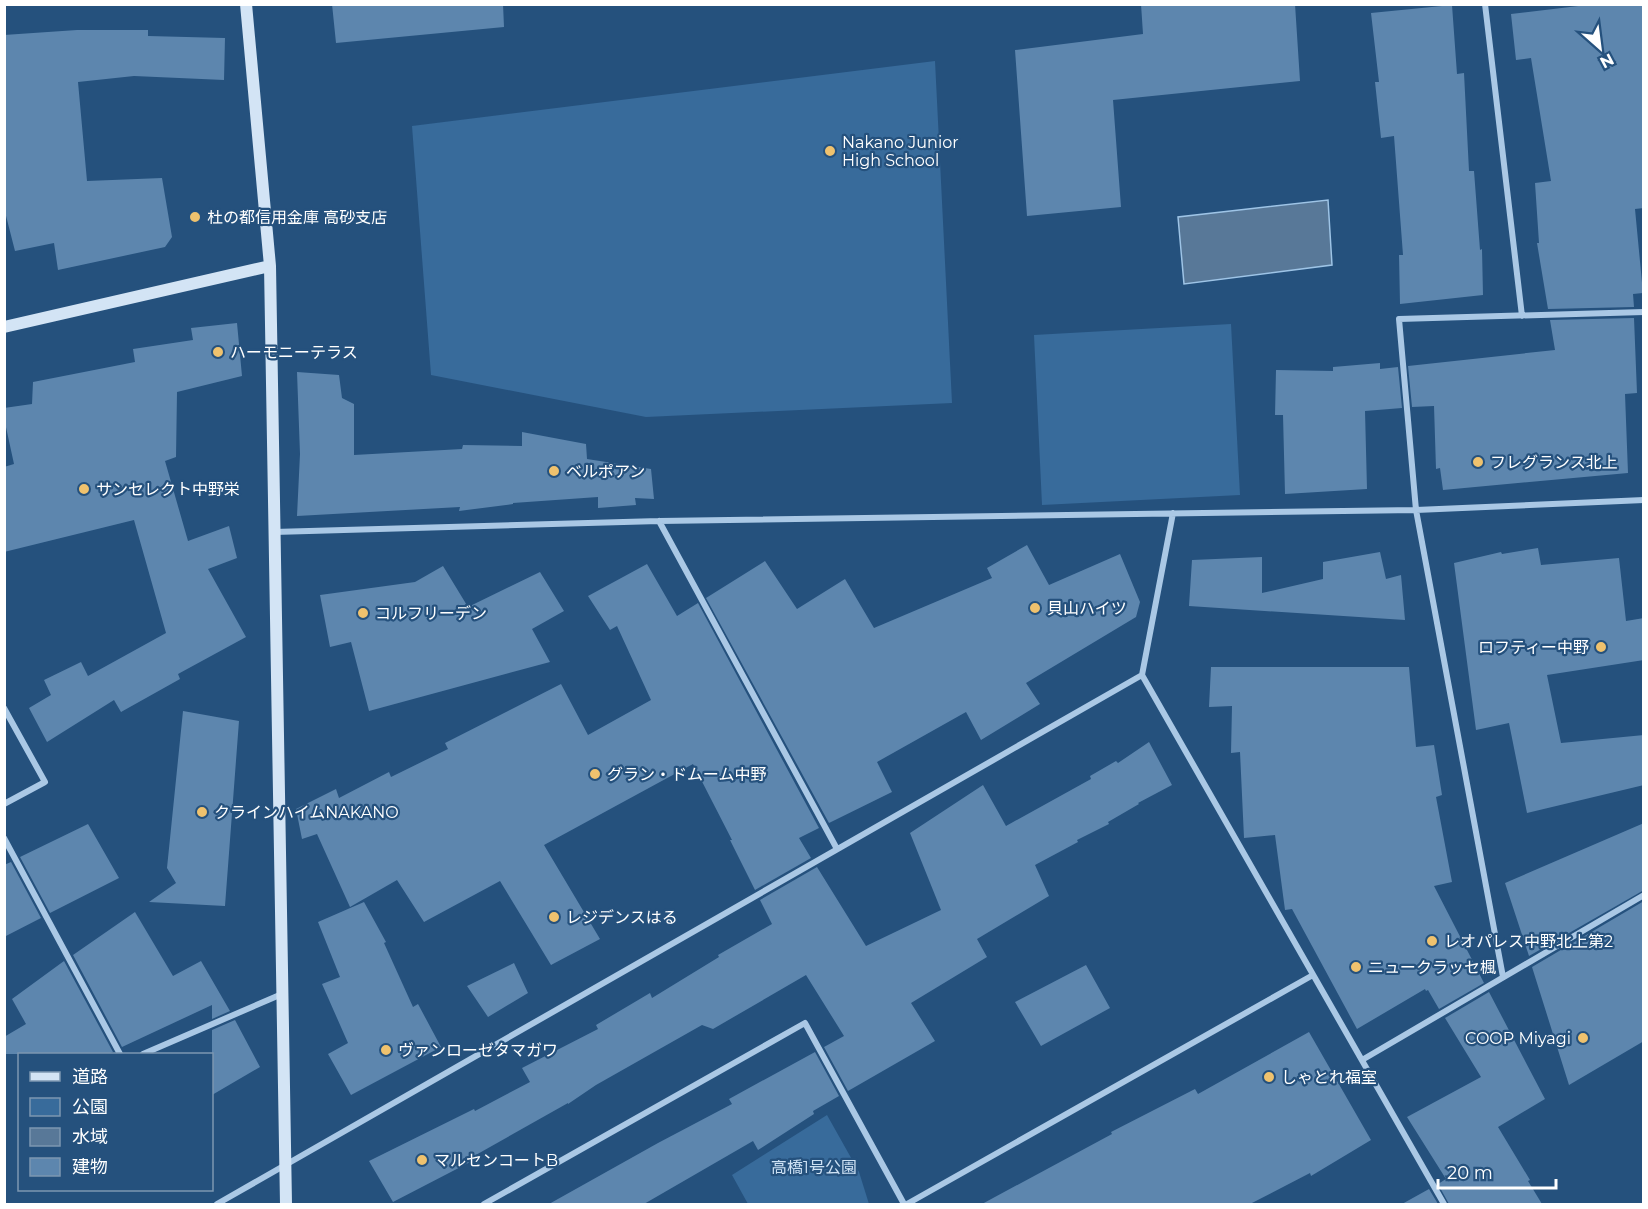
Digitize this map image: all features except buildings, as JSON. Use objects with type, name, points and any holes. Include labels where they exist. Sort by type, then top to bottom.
[{"type":"street","points":[[246,4],[270,266],[286,1204]]},
{"type":"street","points":[[1485,4],[1522,316]]},
{"type":"street","points":[[4,327],[270,266]]},
{"type":"street","points":[[1503,977],[1416,510],[1399,320],[1644,312]]},
{"type":"street","points":[[274,532],[659,521],[1416,510],[1644,500]]},
{"type":"street","points":[[1173,513],[1142,675],[1444,1204]]},
{"type":"street","points":[[659,521],[837,849]]},
{"type":"street","points":[[217,1204],[1142,675]]},
{"type":"street","points":[[4,708],[45,782],[4,804]]},
{"type":"street","points":[[4,838],[119,1053]]},
{"type":"street","points":[[1362,1060],[1644,895]]},
{"type":"street","points":[[484,1204],[805,1023],[905,1204],[1313,975]]},
{"type":"street","points":[[145,1053],[282,994]]},
{"type":"green space","points":[[935,61],[952,403],[646,417],[431,375],[412,126]]},
{"type":"green space","points":[[1231,324],[1240,495],[1042,505],[1034,335]]},
{"type":"green space","name":"高橋1号公園","points":[[827,1115],[859,1172],[869,1204],[748,1204],[732,1175]]},
{"type":"water","points":[[1328,200],[1332,265],[1184,284],[1178,217]]},
{"type":"place","name":"Nakano Junior High School","points":[[830,151]]},
{"type":"place","name":"杜の都信用金庫 高砂支店","points":[[195,217]]},
{"type":"place","name":"ハーモニーテラス","points":[[218,352]]},
{"type":"place","name":"フレグランス北上","points":[[1478,462]]},
{"type":"place","name":"ベルポアン","points":[[554,471]]},
{"type":"place","name":"サンセレクト中野栄","points":[[84,489]]},
{"type":"place","name":"貝山ハイツ","points":[[1035,608]]},
{"type":"place","name":"コルフリーデン","points":[[363,613]]},
{"type":"place","name":"ロフティー中野","points":[[1601,647]]},
{"type":"place","name":"グラン・ドムーム中野","points":[[595,774]]},
{"type":"place","name":"クラインハイムNAKANO","points":[[202,812]]},
{"type":"place","name":"レジデンスはる","points":[[554,917]]},
{"type":"place","name":"レオパレス中野北上第2","points":[[1432,941]]},
{"type":"place","name":"ニュークラッセ楓","points":[[1356,967]]},
{"type":"place","name":"COOP Miyagi","points":[[1583,1038]]},
{"type":"place","name":"ヴァンローゼタマガワ","points":[[386,1050]]},
{"type":"place","name":"しゃとれ福室","points":[[1269,1077]]},
{"type":"place","name":"マルセンコートB","points":[[422,1160]]}]
